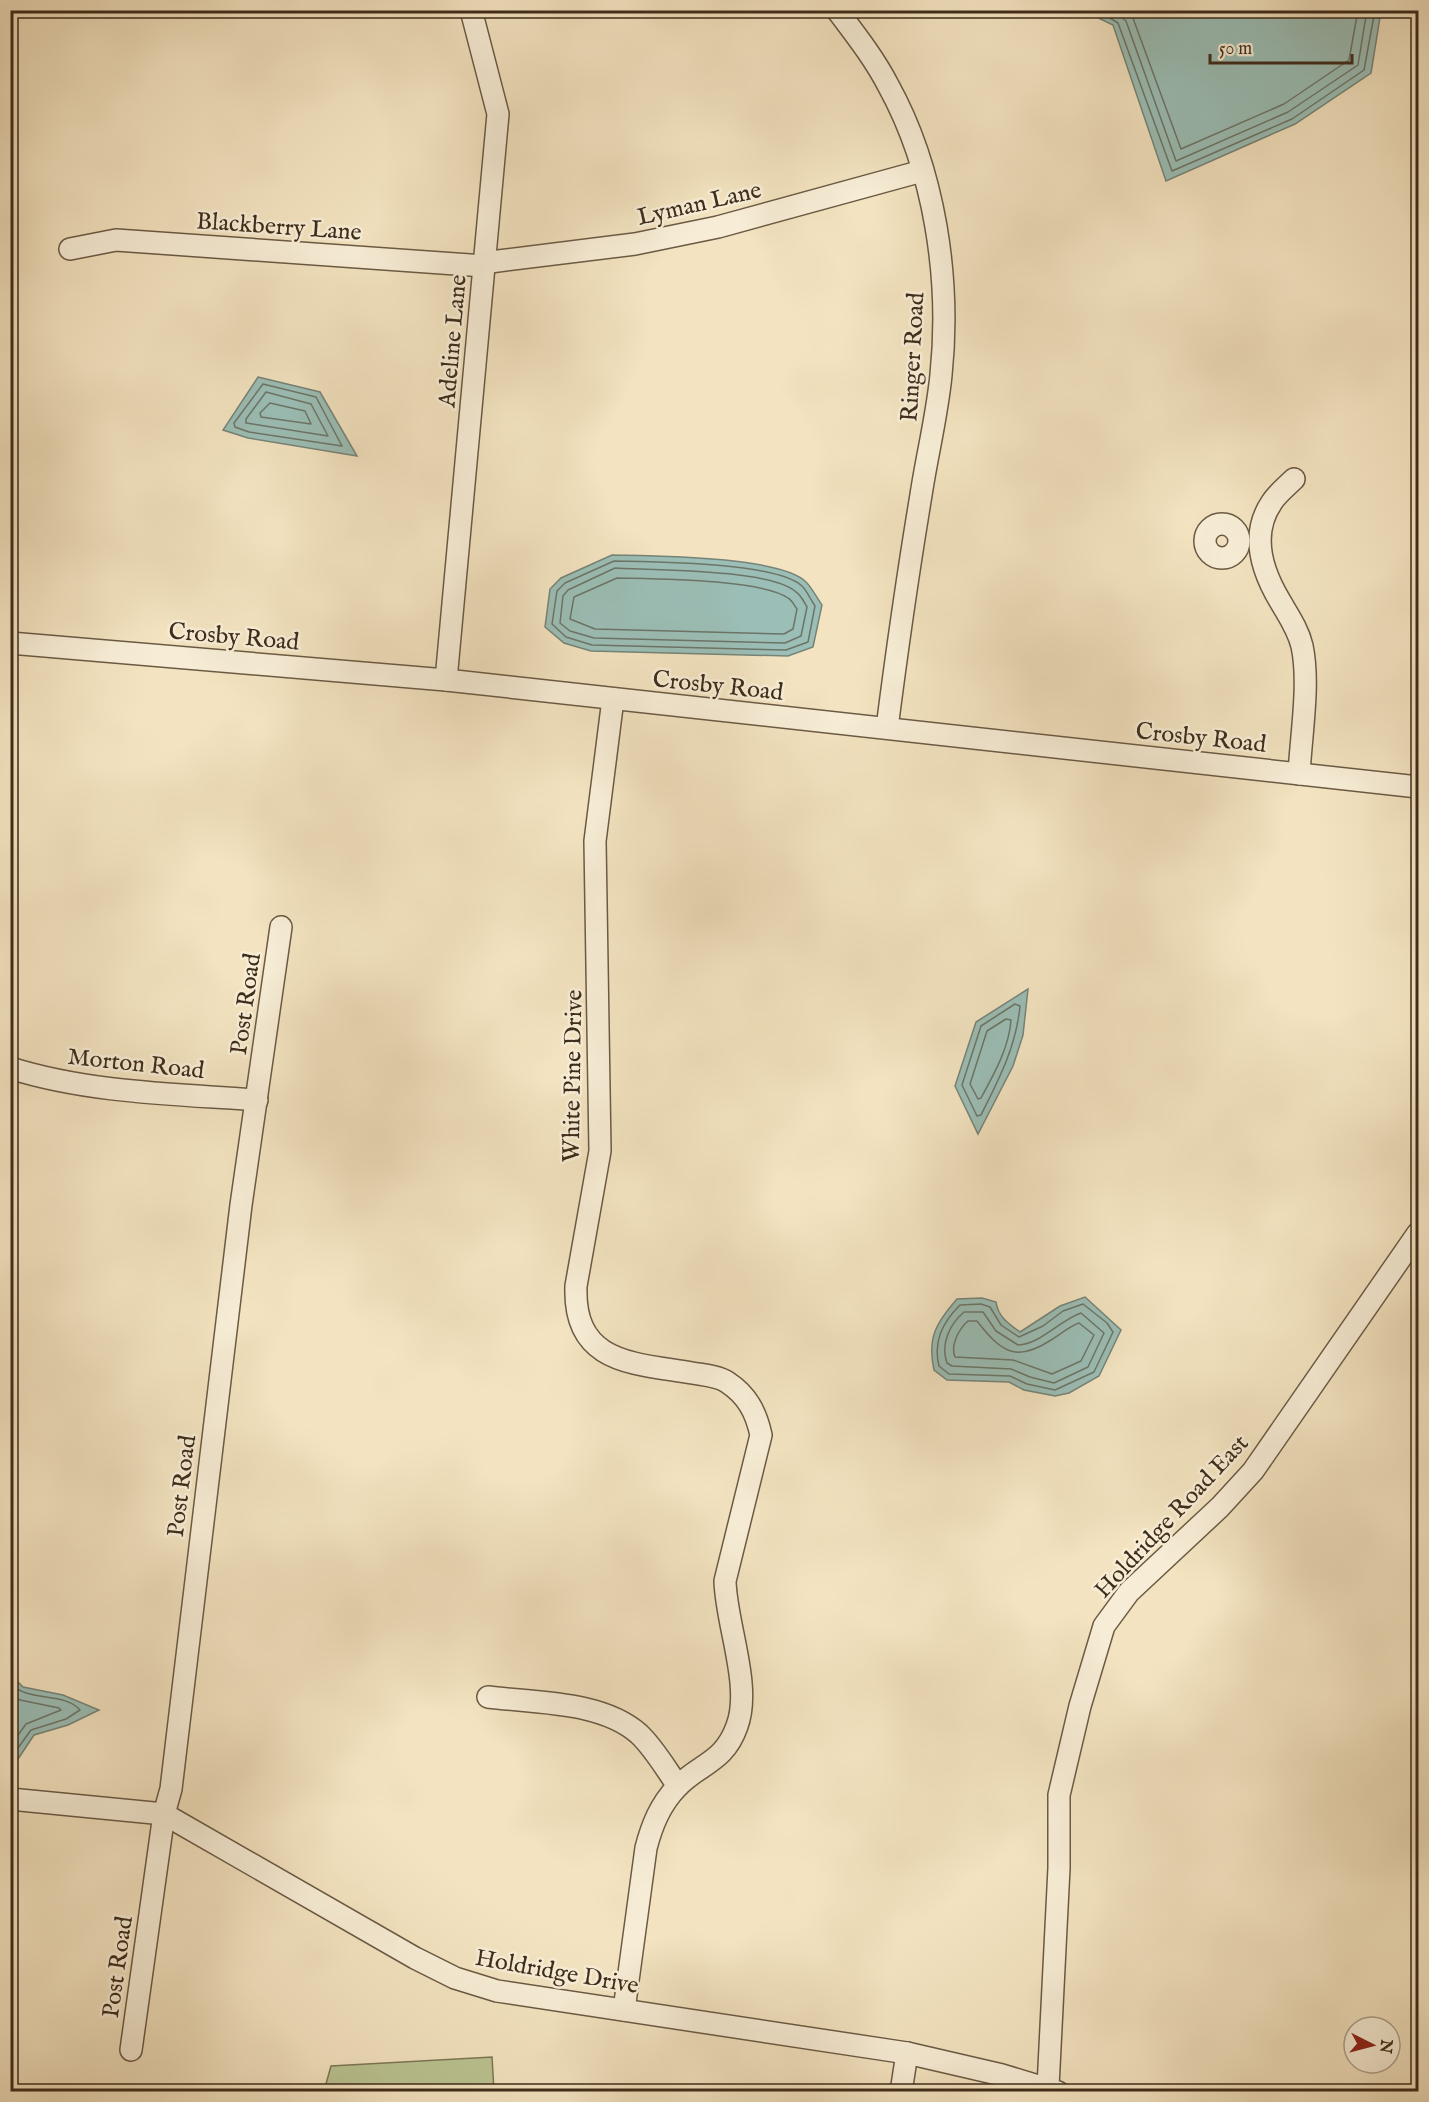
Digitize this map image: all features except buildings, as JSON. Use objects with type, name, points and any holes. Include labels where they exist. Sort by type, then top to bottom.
[{"type":"street","name":"Adeline Lane","points":[[446,680],[498,114],[471,10]]},
{"type":"street","name":"Ringer Road","points":[[837,10],[888,84],[908,126],[933,208],[941,264],[945,320],[942,374],[902,611],[887,728]]},
{"type":"street","name":"Lyman Lane","points":[[484,266],[489,262],[635,244],[718,227],[922,171]]},
{"type":"street","name":"Blackberry Lane","points":[[70,249],[116,240],[484,266]]},
{"type":"street","points":[[1294,479],[1272,502],[1249,543],[1297,631],[1302,646],[1304,676],[1299,774]]},
{"type":"street","name":"Crosby Road","points":[[10,643],[446,680],[1419,787]]},
{"type":"street","name":"White Pine Drive","points":[[613,699],[595,841],[600,1151],[576,1286],[576,1307],[582,1326],[594,1343],[610,1357],[725,1381],[743,1395],[756,1414],[761,1435],[725,1581],[725,1600],[740,1682],[741,1703],[738,1725],[728,1745],[713,1762],[678,1786],[663,1805],[652,1826],[646,1848],[624,2010]]},
{"type":"street","name":"Post Road","points":[[130,2050],[164,1814],[171,1789],[241,1205],[281,927]]},
{"type":"street","name":"Morton Road","points":[[10,1068],[44,1078],[117,1090],[257,1100]]},
{"type":"street","name":"Holdridge Road East","points":[[1053,2089],[1059,1795],[1082,1697],[1104,1626],[1129,1592],[1220,1507],[1252,1471],[1419,1233]]},
{"type":"street","points":[[488,1697],[603,1713],[623,1722],[641,1736],[678,1786]]},
{"type":"street","name":"Holdridge Drive","points":[[10,1799],[164,1814],[415,1958],[455,1978],[497,1991],[907,2053],[1053,2089]]},
{"type":"street","points":[[901,2091],[907,2053]]},
{"type":"green space","points":[[492,2057],[494,2091],[324,2091],[331,2066]]},
{"type":"water","points":[[1084,11],[1381,11],[1371,73],[1295,124],[1166,181],[1113,25]]},
{"type":"water","points":[[258,377],[320,392],[357,456],[248,438],[223,430]]},
{"type":"water","points":[[612,555],[684,557],[744,562],[792,573],[806,582],[822,605],[813,647],[788,656],[591,651],[564,643],[545,627],[550,589],[561,578]]},
{"type":"water","points":[[1028,989],[1023,1035],[1013,1066],[978,1134],[955,1086],[976,1022]]},
{"type":"water","points":[[1085,1297],[1121,1330],[1099,1376],[1069,1393],[1055,1396],[1024,1390],[1009,1382],[947,1380],[934,1370],[932,1349],[935,1332],[957,1299],[982,1298],[996,1302],[1002,1316],[1020,1332],[1060,1306]]},
{"type":"water","points":[[10,1674],[23,1687],[63,1695],[99,1710],[68,1725],[34,1735],[14,1765],[11,1766]]}]
